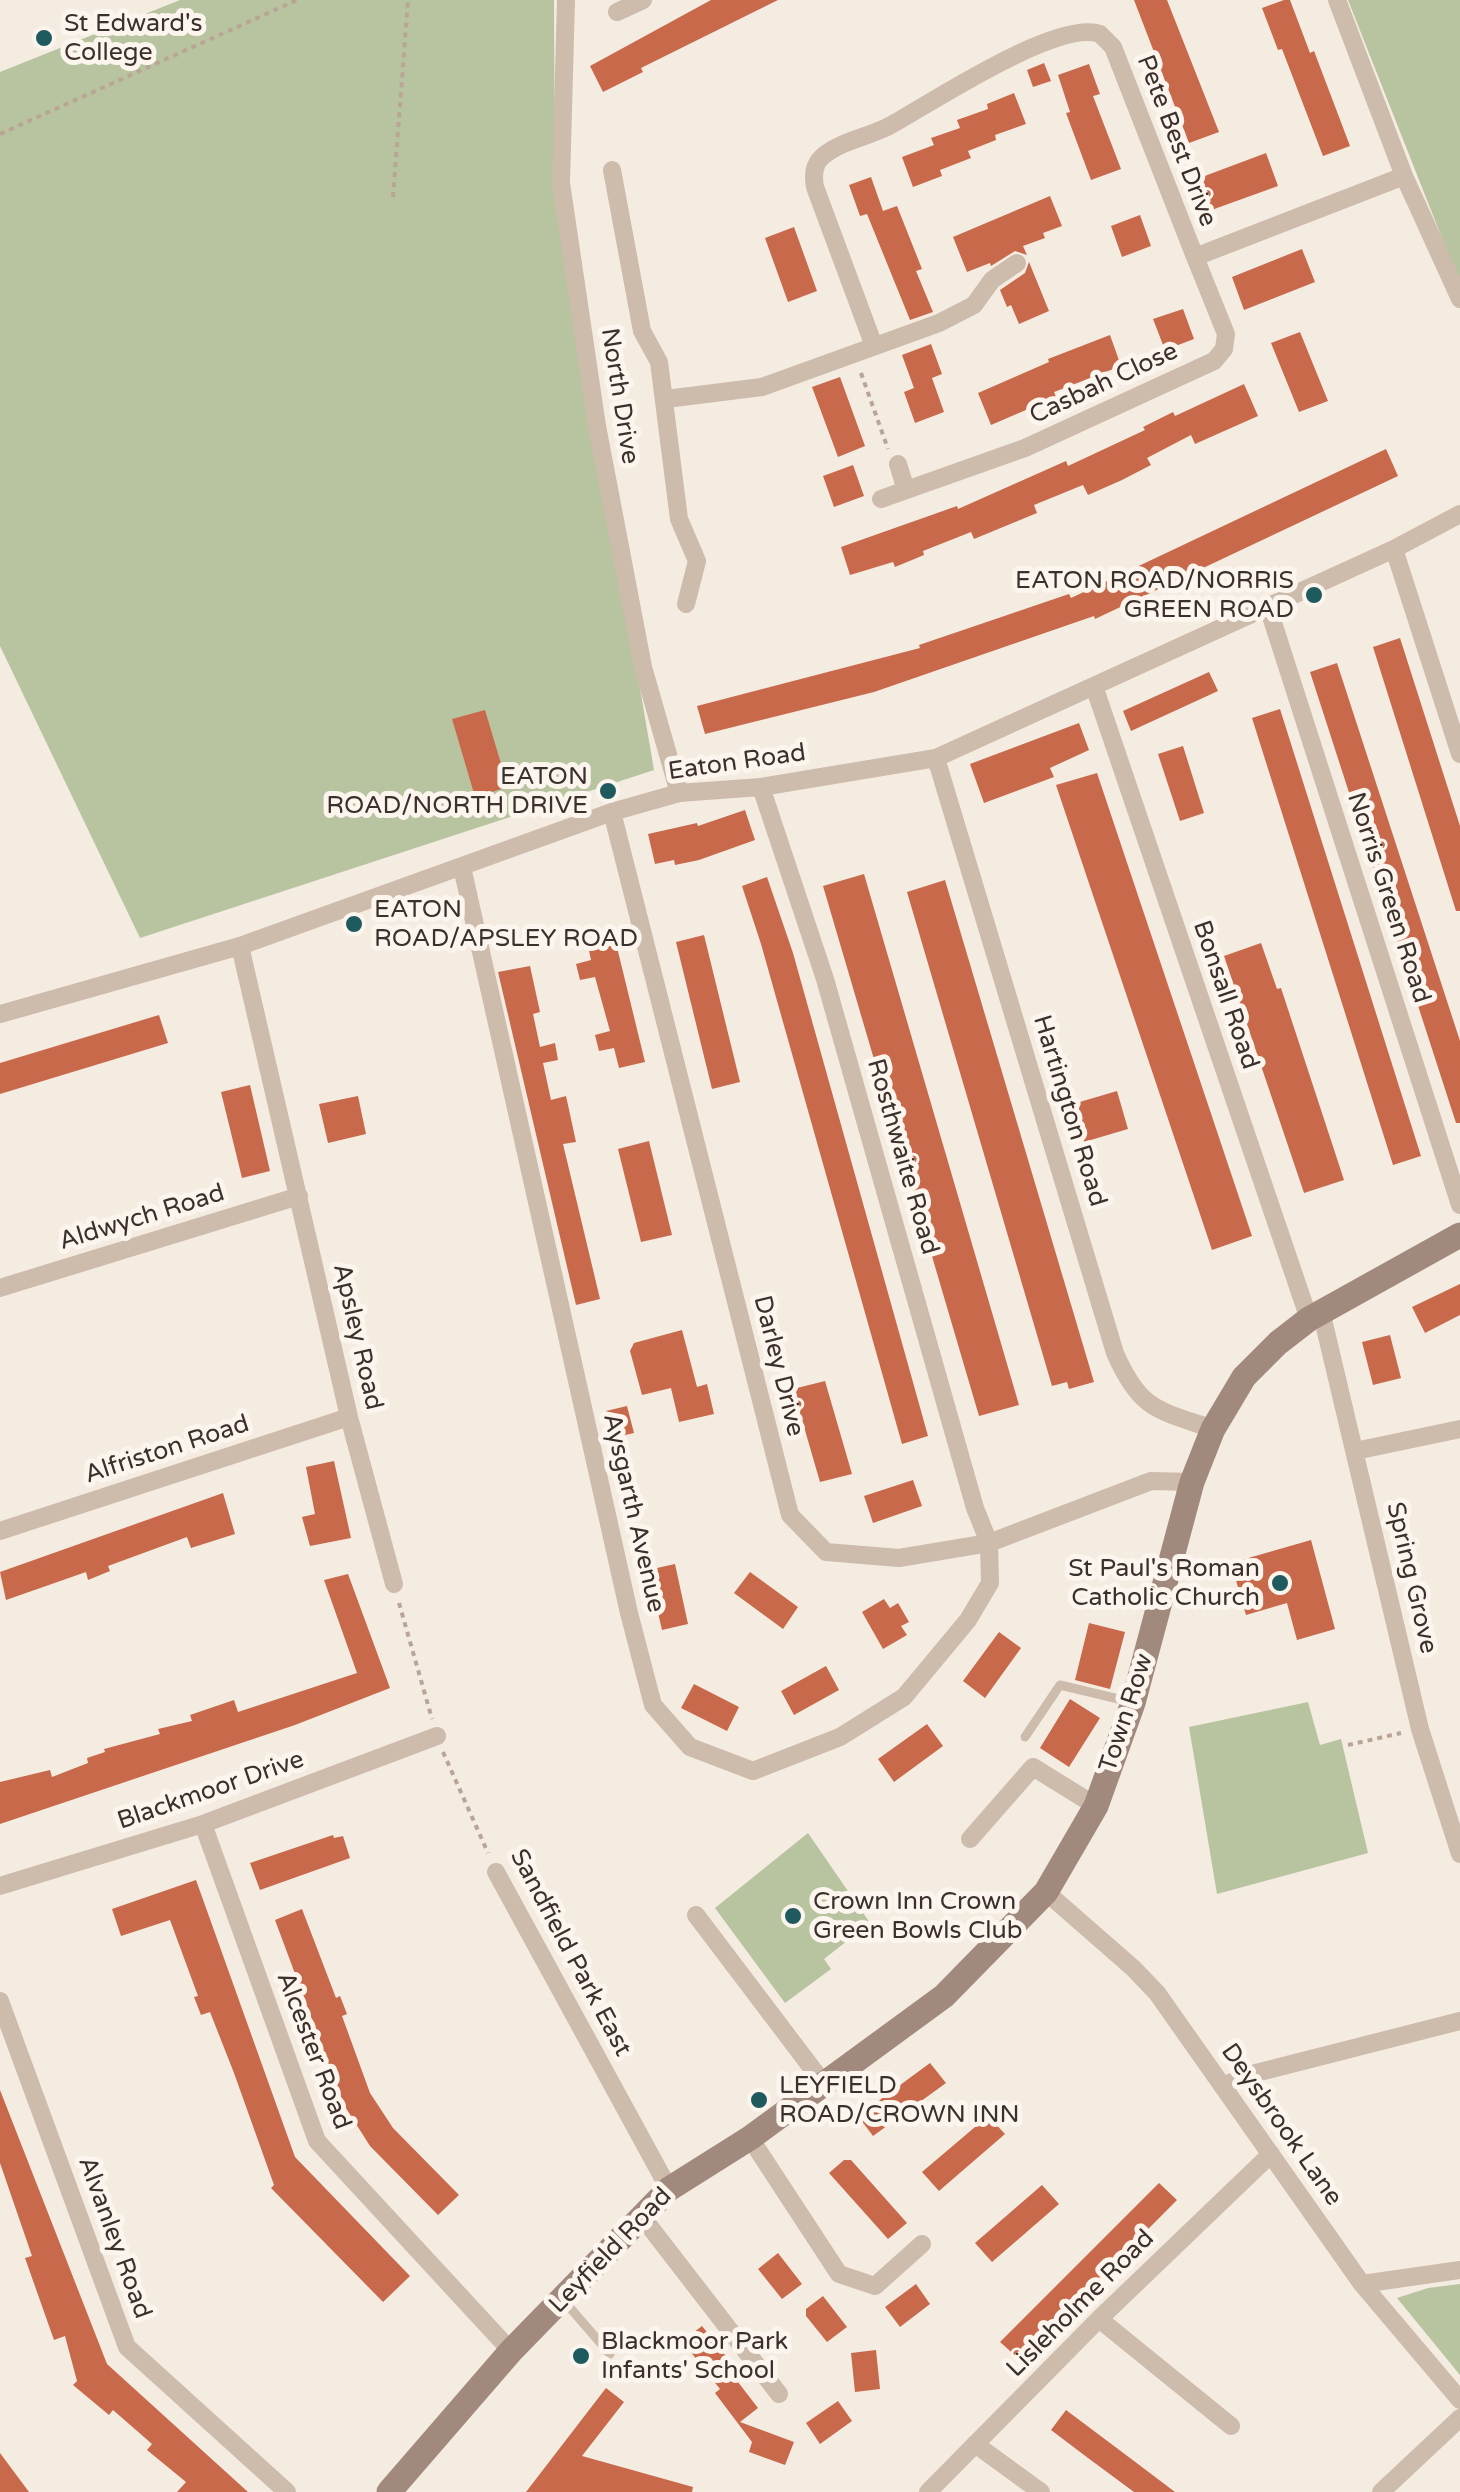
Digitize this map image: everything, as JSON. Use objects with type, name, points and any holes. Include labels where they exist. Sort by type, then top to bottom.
[{"type":"street","name":"North Drive","points":[[566,0],[560,183],[597,426],[636,630],[680,794]]},
{"type":"street","points":[[617,12],[642,0]]},
{"type":"street","points":[[1337,0],[1404,176],[1460,299]]},
{"type":"street","name":"Pete Best Drive","points":[[874,346],[814,187],[817,163],[827,154],[888,128],[992,64],[1076,33],[1100,34],[1113,47],[1194,258],[1404,176]]},
{"type":"street","points":[[612,170],[642,330],[659,362],[679,519],[697,561],[686,604]]},
{"type":"street","name":"Casbah Close","points":[[881,499],[1025,448],[1214,362],[1224,348],[1226,334],[1194,258]]},
{"type":"street","points":[[666,399],[762,387],[855,355],[974,306],[992,280],[1017,263]]},
{"type":"street","points":[[898,464],[906,490]]},
{"type":"street","name":"Eaton Road","points":[[0,1014],[240,946],[612,812],[680,794],[762,787],[936,758],[1268,607],[1460,514]]},
{"type":"street","points":[[1394,548],[1460,754]]},
{"type":"street","name":"Norris Green Road","points":[[1268,607],[1460,1204]]},
{"type":"street","name":"Bonsall Road","points":[[1094,686],[1315,1315]]},
{"type":"street","name":"Hartington Road","points":[[936,758],[1115,1353],[1130,1387],[1156,1410],[1213,1429]]},
{"type":"street","name":"Rosthwaite Road","points":[[762,787],[825,978],[975,1508],[989,1543]]},
{"type":"street","name":"Darley Drive","points":[[612,812],[790,1515],[826,1552],[899,1558],[989,1543],[1152,1481],[1192,1482]]},
{"type":"street","name":"Aysgarth Avenue","points":[[462,868],[653,1705],[690,1747],[753,1771],[840,1736],[904,1697],[968,1620],[990,1583],[989,1543]]},
{"type":"street","name":"Apsley Road","points":[[240,946],[349,1417],[394,1584]]},
{"type":"street","name":"Aldwych Road","points":[[0,1288],[299,1196]]},
{"type":"street","name":"Town Row","points":[[1046,1892],[1096,1806],[1134,1703],[1192,1482],[1213,1429],[1244,1377],[1278,1343],[1315,1315],[1460,1235]]},
{"type":"street","name":"Spring Grove","points":[[1315,1315],[1356,1451],[1420,1729],[1460,1854]]},
{"type":"street","name":"Alfriston Road","points":[[0,1531],[349,1417]]},
{"type":"street","points":[[1356,1451],[1460,1429]]},
{"type":"street","name":"Blackmoor Drive","points":[[0,1886],[203,1824],[437,1736]]},
{"type":"street","points":[[970,1839],[1032,1767],[1096,1806]]},
{"type":"street","name":"Alcester Road","points":[[203,1824],[317,2141],[511,2351]]},
{"type":"street","name":"Sandfield Park East","points":[[496,1872],[669,2189]]},
{"type":"street","name":"Leyfield Road","points":[[389,2492],[511,2351],[669,2189],[750,2138],[944,1996],[1046,1892]]},
{"type":"street","name":"Deysbrook Lane","points":[[1046,1892],[1157,1994],[1362,2284],[1460,2400]]},
{"type":"street","points":[[696,1914],[824,2084]]},
{"type":"street","name":"Alvanley Road","points":[[0,2000],[127,2347],[287,2492]]},
{"type":"street","points":[[1223,2086],[1248,2075],[1460,2021]]},
{"type":"street","points":[[750,2138],[839,2274],[875,2286],[922,2244]]},
{"type":"street","name":"Lisleholme Road","points":[[928,2492],[1099,2319],[1271,2154]]},
{"type":"street","points":[[643,2218],[779,2394]]},
{"type":"street","points":[[1362,2284],[1460,2270]]},
{"type":"street","points":[[1099,2319],[1231,2426]]},
{"type":"street","points":[[1381,2492],[1460,2418]]},
{"type":"street","points":[[974,2444],[1041,2492]]},
{"type":"lane","points":[[1024,1737],[1060,1685],[1134,1703]]},
{"type":"lane","points":[[564,2300],[610,2354]]},
{"type":"path","points":[[0,134],[297,0]]},
{"type":"path","points":[[393,197],[408,0]]},
{"type":"path","points":[[855,355],[887,446],[898,464]]},
{"type":"path","points":[[394,1584],[437,1736]]},
{"type":"path","points":[[1348,1746],[1420,1729]]},
{"type":"path","name":"Sandfield Park East","points":[[437,1736],[496,1872]]},
{"type":"green space","points":[[180,0],[554,0],[555,194],[654,770],[140,938],[0,646],[0,72]]},
{"type":"green space","points":[[1348,0],[1460,0],[1460,281],[1453,266]]},
{"type":"green space","points":[[1308,1702],[1320,1745],[1341,1739],[1368,1853],[1217,1894],[1189,1727]]},
{"type":"green space","name":"Crown Inn Crown Green Bowls Club","points":[[808,1833],[870,1923],[824,1959],[831,1969],[785,2003],[715,1908]]},
{"type":"green space","points":[[1460,2284],[1460,2375],[1397,2298],[1428,2288]]},
{"type":"building","points":[[711,0],[778,0],[641,68],[643,72],[603,92],[590,66]]},
{"type":"building","points":[[1134,0],[1167,0],[1219,132],[1189,143]]},
{"type":"building","points":[[1290,0],[1310,53],[1314,51],[1350,146],[1323,156],[1262,8]]},
{"type":"building","points":[[1044,63],[1051,81],[1033,87],[1027,70]]},
{"type":"building","points":[[1089,64],[1100,94],[1093,96],[1121,169],[1091,180],[1066,113],[1070,112],[1058,75]]},
{"type":"building","points":[[1014,93],[1026,124],[995,135],[996,140],[968,151],[971,158],[940,170],[942,176],[913,187],[902,157],[934,145],[931,138],[960,128],[957,120],[988,109],[987,104]]},
{"type":"building","points":[[1266,153],[1278,186],[1206,212],[1194,180]]},
{"type":"building","points":[[871,177],[883,211],[897,206],[922,269],[916,271],[933,312],[910,320],[867,214],[860,216],[849,185]]},
{"type":"building","points":[[1050,196],[1062,226],[1023,246],[1027,255],[1015,251],[991,266],[990,263],[967,272],[953,237]]},
{"type":"building","points":[[1140,215],[1151,246],[1122,257],[1111,226]]},
{"type":"building","points":[[794,227],[817,291],[788,302],[765,238]]},
{"type":"building","points":[[1302,249],[1315,282],[1244,310],[1232,277]]},
{"type":"building","points":[[1029,262],[1049,311],[1019,324],[1000,290],[1025,273]]},
{"type":"building","points":[[1183,309],[1194,339],[1165,350],[1153,319]]},
{"type":"building","points":[[1300,332],[1328,401],[1299,412],[1271,343]]},
{"type":"building","points":[[1110,335],[1121,366],[1054,392],[1056,397],[991,425],[978,393]]},
{"type":"building","points":[[931,344],[942,374],[932,378],[944,412],[915,423],[904,392],[914,388],[902,355]]},
{"type":"building","points":[[840,377],[865,446],[838,457],[812,387]]},
{"type":"building","points":[[1244,384],[1258,416],[1195,444],[1191,435],[1147,458],[1151,465],[1088,495],[1083,485],[1034,505],[1037,513],[974,539],[971,532],[895,567],[893,562],[850,575],[841,547],[957,506],[958,509],[1066,461],[1068,466],[1145,430],[1143,427],[1173,412],[1175,416]]},
{"type":"building","points":[[1386,449],[1398,476],[1095,619],[1094,616],[874,692],[705,734],[697,706],[920,648],[919,645],[1069,594],[1071,598]]},
{"type":"building","points":[[853,465],[864,496],[834,507],[823,476]]},
{"type":"building","points":[[1400,638],[1460,826],[1460,911],[1456,911],[1373,647]]},
{"type":"building","points":[[1337,663],[1460,1041],[1460,1123],[1456,1123],[1310,672]]},
{"type":"building","points":[[1209,672],[1218,691],[1131,731],[1123,711]]},
{"type":"building","points":[[1280,709],[1421,1156],[1393,1165],[1252,718]]},
{"type":"building","points":[[485,710],[508,787],[475,797],[452,719]]},
{"type":"building","points":[[1079,723],[1089,750],[1050,768],[1054,777],[984,803],[970,764]]},
{"type":"building","points":[[1183,746],[1204,813],[1180,821],[1158,754]]},
{"type":"building","points":[[1097,773],[1252,1236],[1212,1250],[1056,785]]},
{"type":"building","points":[[745,810],[755,840],[699,860],[655,864],[648,834],[697,823],[698,826]]},
{"type":"building","points":[[864,874],[1019,1405],[979,1416],[823,886]]},
{"type":"building","points":[[767,877],[793,953],[928,1436],[902,1444],[742,886]]},
{"type":"building","points":[[945,880],[1094,1382],[1069,1389],[1067,1382],[1052,1386],[907,892]]},
{"type":"building","points":[[614,935],[645,1062],[619,1068],[614,1048],[599,1051],[595,1035],[610,1031],[595,977],[580,980],[576,964],[591,960],[587,941]]},
{"type":"building","points":[[704,935],[740,1082],[712,1089],[676,942]]},
{"type":"building","points":[[1261,943],[1277,989],[1281,988],[1344,1180],[1304,1193],[1224,956]]},
{"type":"building","points":[[530,966],[540,1012],[533,1014],[540,1047],[555,1043],[558,1060],[543,1063],[551,1100],[566,1096],[576,1142],[563,1144],[600,1299],[576,1305],[498,972]]},
{"type":"building","points":[[159,1015],[168,1043],[0,1094],[0,1063]]},
{"type":"building","points":[[250,1085],[270,1171],[242,1178],[221,1092]]},
{"type":"building","points":[[1117,1091],[1128,1129],[1084,1142],[1073,1104]]},
{"type":"building","points":[[358,1096],[366,1134],[328,1143],[319,1104]]},
{"type":"building","points":[[649,1141],[672,1235],[641,1242],[618,1149]]},
{"type":"building","points":[[1460,1284],[1460,1315],[1425,1333],[1412,1307]]},
{"type":"building","points":[[682,1330],[697,1387],[707,1384],[714,1414],[679,1422],[671,1388],[642,1395],[630,1351],[634,1343]]},
{"type":"building","points":[[1390,1335],[1401,1378],[1373,1385],[1362,1342]]},
{"type":"building","points":[[825,1381],[852,1474],[820,1482],[793,1389]]},
{"type":"building","points":[[627,1406],[634,1433],[612,1438],[606,1411]]},
{"type":"building","points":[[334,1461],[351,1538],[310,1546],[302,1517],[315,1514],[306,1467]]},
{"type":"building","points":[[913,1480],[922,1506],[873,1523],[864,1496]]},
{"type":"building","points":[[223,1493],[235,1534],[191,1548],[187,1537],[108,1566],[110,1571],[88,1580],[86,1572],[6,1600],[0,1572]]},
{"type":"building","name":"St Paul's Roman Catholic Church","points":[[1311,1540],[1335,1629],[1297,1640],[1287,1603],[1246,1615],[1231,1563]]},
{"type":"building","points":[[675,1564],[688,1624],[662,1630],[648,1570]]},
{"type":"building","points":[[750,1572],[798,1607],[783,1629],[734,1593]]},
{"type":"building","points":[[348,1574],[390,1688],[295,1725],[0,1824],[0,1782],[50,1770],[52,1777],[88,1763],[87,1758],[105,1752],[104,1749],[192,1721],[190,1715],[234,1700],[238,1712],[357,1673],[324,1580]]},
{"type":"building","points":[[884,1599],[890,1608],[898,1603],[909,1622],[901,1626],[907,1635],[883,1649],[862,1612]]},
{"type":"building","points":[[1089,1623],[1125,1632],[1110,1689],[1075,1680]]},
{"type":"building","points":[[999,1632],[1021,1648],[985,1698],[963,1681]]},
{"type":"building","points":[[826,1666],[839,1690],[794,1715],[781,1691]]},
{"type":"building","points":[[694,1684],[739,1707],[727,1731],[681,1708]]},
{"type":"building","points":[[1070,1699],[1100,1718],[1069,1767],[1040,1748]]},
{"type":"building","points":[[927,1724],[943,1746],[894,1782],[878,1759]]},
{"type":"building","points":[[333,1835],[343,1836],[350,1858],[260,1890],[250,1863]]},
{"type":"building","points":[[196,1880],[295,2157],[410,2276],[383,2302],[271,2188],[274,2185],[234,2073],[210,2012],[201,2015],[194,1997],[198,1996],[170,1920],[121,1936],[112,1909]]},
{"type":"building","points":[[302,1909],[336,1998],[340,1996],[347,2014],[342,2016],[370,2093],[393,2128],[459,2195],[438,2215],[370,2146],[344,2105],[275,1920]]},
{"type":"building","points":[[930,2063],[946,2083],[873,2136],[858,2116]]},
{"type":"building","points":[[0,2090],[107,2364],[248,2492],[177,2492],[186,2482],[147,2450],[152,2444],[113,2410],[109,2415],[73,2385],[77,2381],[65,2336],[54,2340],[25,2258],[32,2256],[0,2163]]},
{"type":"building","points":[[988,2116],[1005,2134],[939,2191],[922,2172]]},
{"type":"building","points":[[844,2160],[851,2160],[907,2223],[888,2239],[829,2173]]},
{"type":"building","points":[[1159,2183],[1177,2200],[1019,2359],[1000,2342]]},
{"type":"building","points":[[1042,2185],[1059,2204],[992,2262],[975,2243]]},
{"type":"building","points":[[778,2253],[802,2284],[782,2299],[758,2269]]},
{"type":"building","points":[[916,2284],[930,2304],[900,2327],[885,2307]]},
{"type":"building","points":[[823,2296],[847,2327],[827,2342],[806,2316],[806,2309]]},
{"type":"building","points":[[702,2326],[726,2356],[721,2360],[758,2408],[740,2422],[794,2442],[785,2465],[749,2452],[752,2442],[715,2393],[720,2389],[682,2341]]},
{"type":"building","points":[[876,2350],[880,2389],[855,2392],[851,2353]]},
{"type":"building","points":[[606,2388],[624,2402],[582,2456],[693,2487],[692,2492],[526,2492]]},
{"type":"building","points":[[838,2401],[852,2421],[820,2444],[806,2423]]},
{"type":"building","points":[[1066,2410],[1175,2492],[1134,2492],[1088,2458],[1051,2430]]},
{"type":"building","points":[[0,2453],[29,2492],[0,2492]]},
{"type":"place","name":"St Edward's College","points":[[44,38]]},
{"type":"place","name":"EATON ROAD/NORRIS GREEN ROAD","points":[[1314,595]]},
{"type":"place","name":"EATON ROAD/NORTH DRIVE","points":[[608,791]]},
{"type":"place","name":"EATON ROAD/APSLEY ROAD","points":[[354,924]]},
{"type":"place","name":"St Paul's Roman Catholic Church","points":[[1280,1583]]},
{"type":"place","name":"Crown Inn Crown Green Bowls Club","points":[[793,1916]]},
{"type":"place","name":"LEYFIELD ROAD/CROWN INN","points":[[759,2100]]},
{"type":"place","name":"Blackmoor Park Infants' School","points":[[581,2356]]}]
